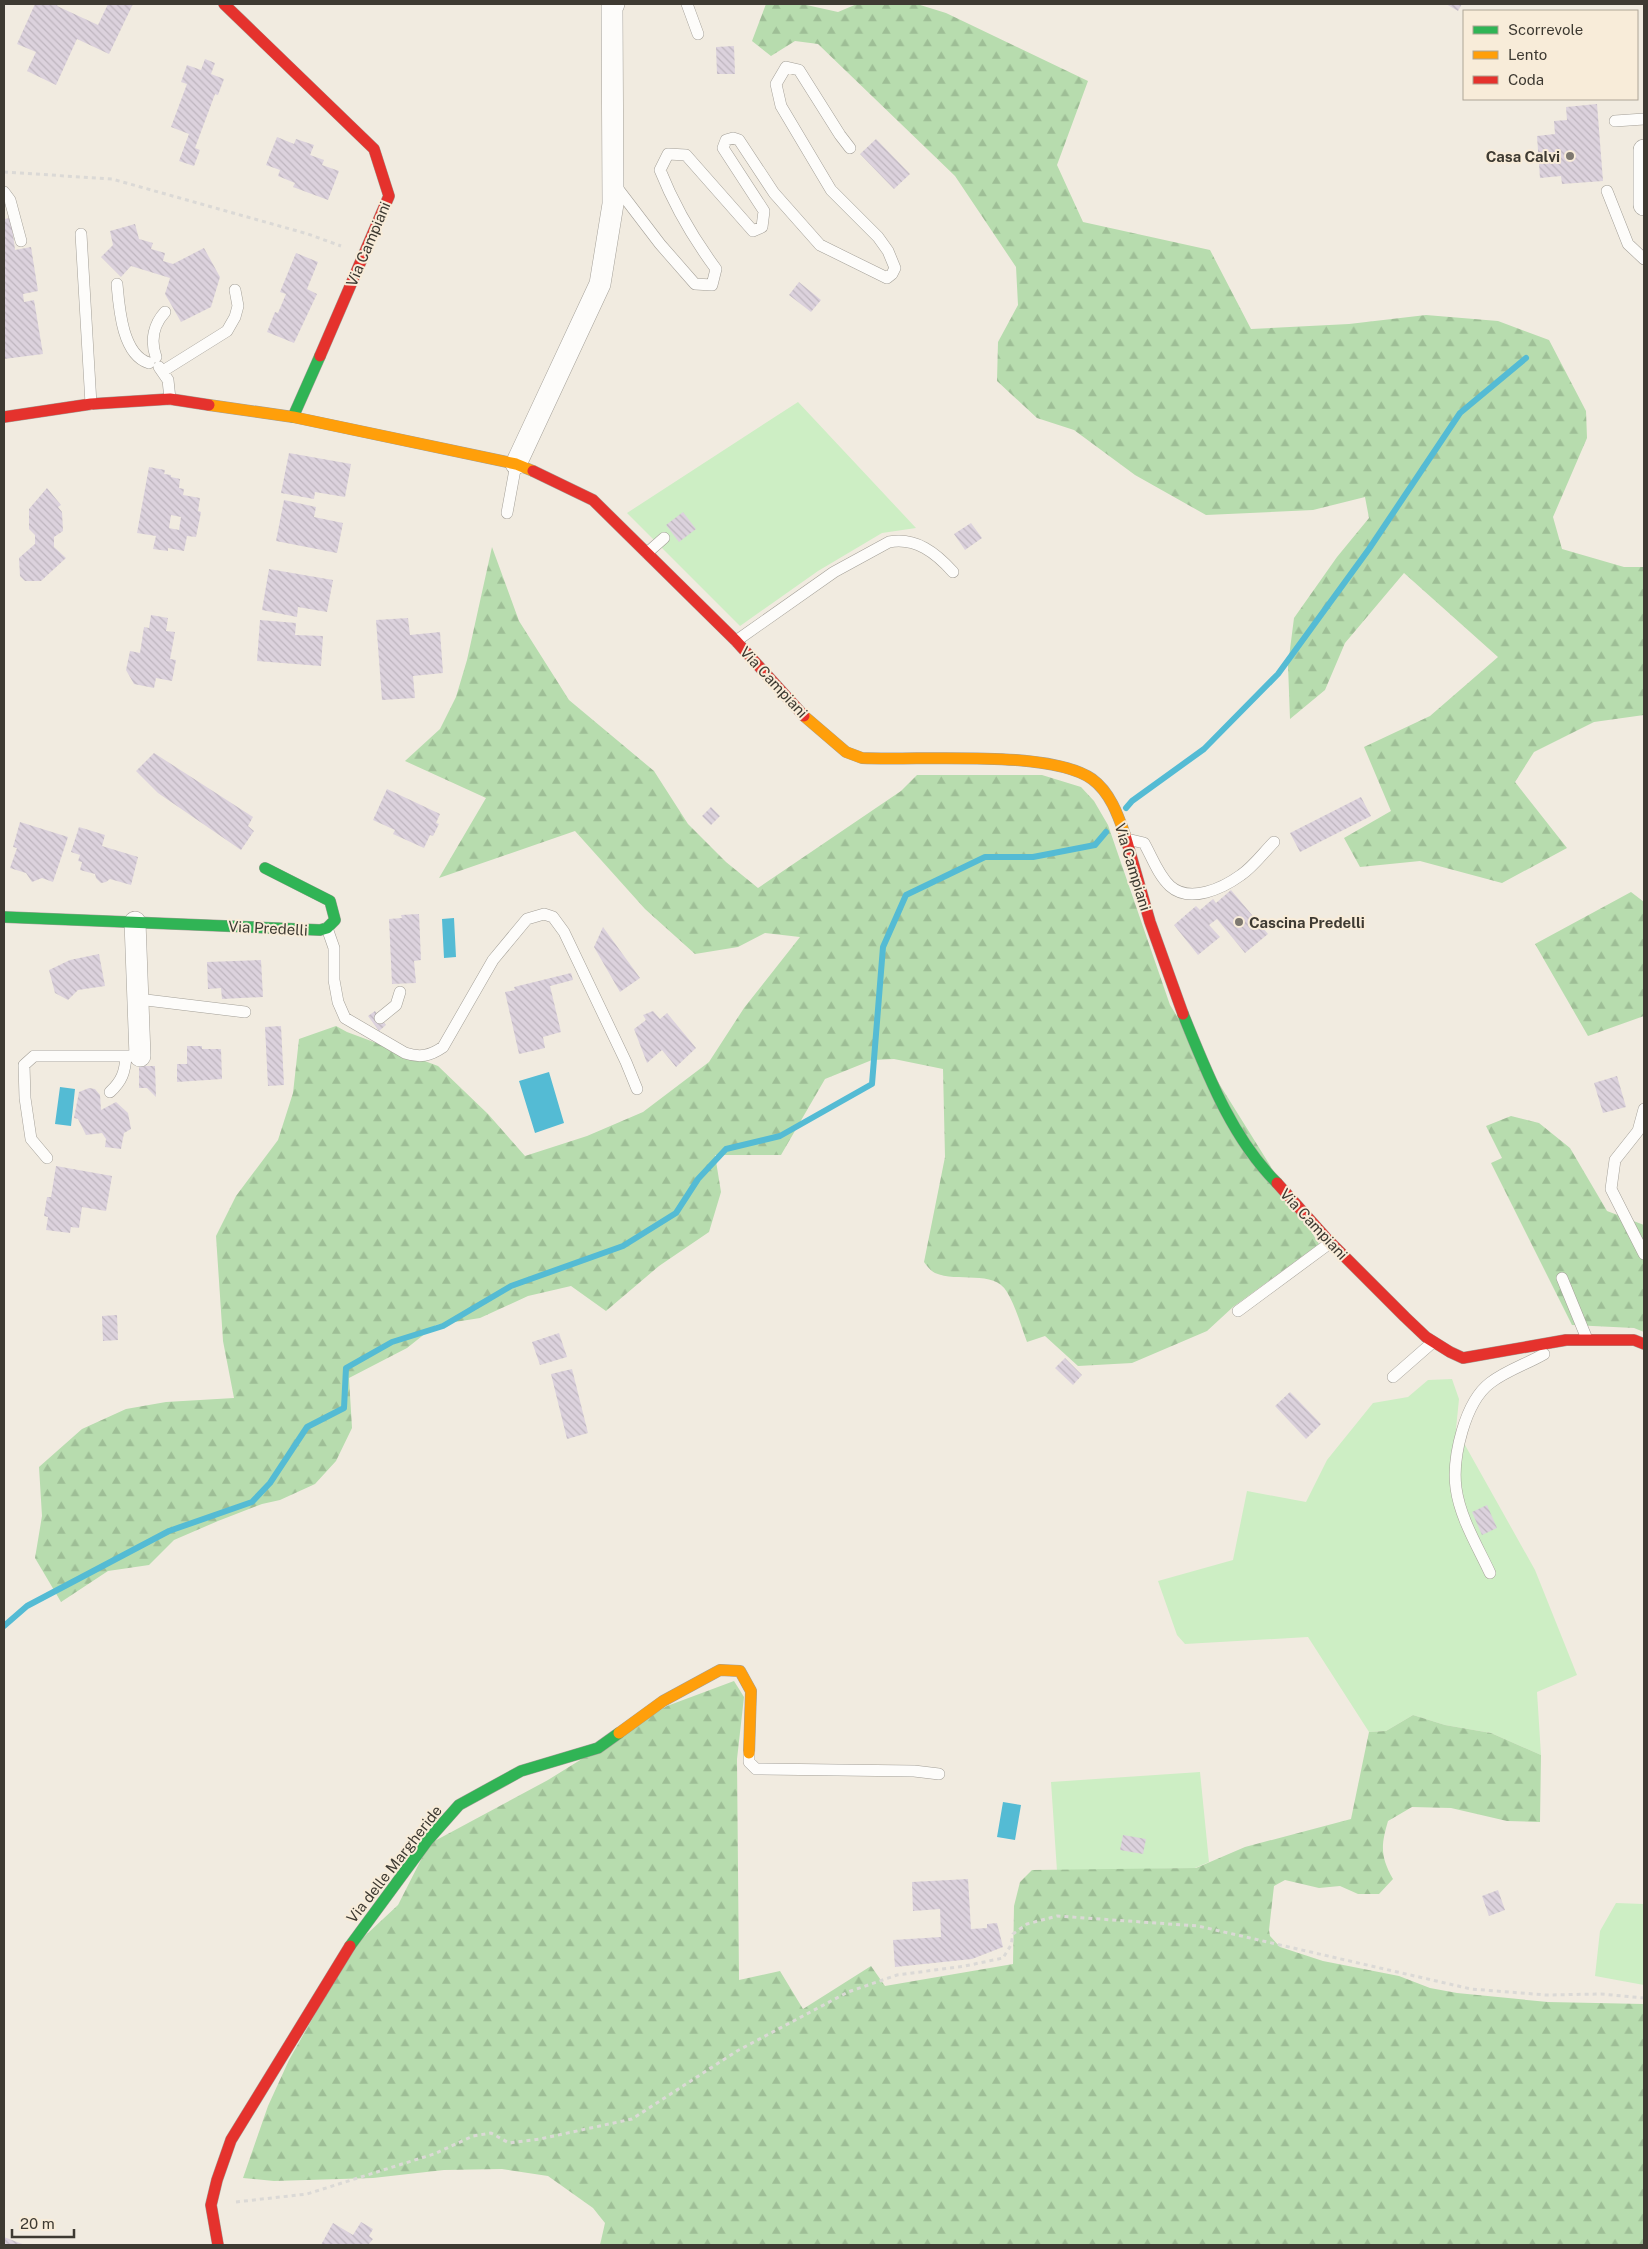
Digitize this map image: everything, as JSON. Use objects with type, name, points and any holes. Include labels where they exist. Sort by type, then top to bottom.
[{"type":"street","name":"Via Campiani","points":[[224,4],[374,149],[389,196],[292,417]]},
{"type":"street","points":[[516,464],[600,284],[613,204],[612,8],[614,4]]},
{"type":"street","points":[[1644,150],[1644,200]]},
{"type":"street","name":"Via Campiani","points":[[4,417],[92,404],[170,400],[292,417],[516,464],[557,481],[593,500],[736,641],[806,718],[846,752],[862,758],[1015,761],[1070,768],[1093,779],[1108,795],[1125,839],[1149,919],[1180,1006],[1226,1112],[1250,1153],[1330,1243],[1433,1342],[1451,1354],[1463,1358],[1555,1342],[1586,1339],[1634,1340],[1644,1344]]},
{"type":"street","name":"Via Predelli","points":[[4,917],[320,930],[327,928],[335,920],[330,901],[265,868]]},
{"type":"street","points":[[133,1056],[138,999],[135,922]]},
{"type":"street","name":"Via delle Margheride","points":[[218,2245],[212,2205],[217,2180],[231,2140],[356,1938],[428,1840],[459,1805],[521,1771],[598,1748],[663,1701],[720,1670],[740,1671],[751,1691],[749,1753]]},
{"type":"lane","points":[[687,4],[698,34]]},
{"type":"lane","points":[[613,182],[660,244],[695,284],[712,285],[716,269],[700,247],[680,213],[660,170],[668,154],[686,155],[753,231],[762,227],[764,211],[723,148],[726,140],[733,138],[740,140],[774,193],[820,245],[887,278],[895,268],[888,251],[878,237],[831,190],[780,106],[776,84],[786,67],[799,70],[850,148]]},
{"type":"lane","points":[[1615,121],[1644,119]]},
{"type":"lane","points":[[1607,191],[1628,244],[1644,258]]},
{"type":"lane","points":[[4,192],[10,200],[21,242]]},
{"type":"lane","points":[[81,234],[92,404]]},
{"type":"lane","points":[[117,284],[119,309],[131,347],[142,361],[157,364],[227,332],[235,317],[238,306],[235,290]]},
{"type":"lane","points":[[166,312],[156,324],[153,339],[157,364],[168,380],[170,400]]},
{"type":"lane","points":[[508,513],[516,464]]},
{"type":"lane","points":[[647,553],[664,538]]},
{"type":"lane","points":[[736,641],[834,572],[888,542],[897,540],[918,544],[939,556],[953,572]]},
{"type":"lane","points":[[1125,839],[1144,843],[1163,878],[1172,887],[1184,894],[1207,893],[1242,874],[1274,842]]},
{"type":"lane","points":[[327,928],[334,948],[334,980],[338,1002],[345,1018],[372,1023],[405,1053],[413,1056],[430,1056],[443,1047],[493,960],[527,919],[544,914],[553,917],[564,932],[626,1062],[636,1089]]},
{"type":"lane","points":[[372,1023],[396,1005],[400,992]]},
{"type":"lane","points":[[138,999],[245,1012]]},
{"type":"lane","points":[[47,1158],[31,1139],[25,1098],[24,1065],[34,1056],[133,1056],[120,1083],[110,1092]]},
{"type":"lane","points":[[1644,1108],[1638,1131],[1615,1160],[1611,1189],[1644,1254]]},
{"type":"lane","points":[[1238,1311],[1330,1243]]},
{"type":"lane","points":[[1562,1278],[1586,1339]]},
{"type":"lane","points":[[1393,1376],[1433,1342]]},
{"type":"lane","points":[[1490,1573],[1466,1520],[1456,1488],[1457,1456],[1464,1426],[1477,1396],[1490,1383],[1521,1364],[1543,1355],[1555,1342]]},
{"type":"lane","points":[[749,1753],[749,1762],[756,1769],[914,1771],[939,1774]]},
{"type":"path","points":[[4,172],[112,179],[308,234],[364,255]]},
{"type":"path","points":[[212,2205],[307,2194],[434,2154],[473,2136],[491,2133],[509,2143],[540,2139],[632,2118],[737,2051],[848,1992],[897,1975],[965,1966],[1003,1958],[1011,1945],[1013,1934],[1027,1924],[1057,1916],[1198,1926],[1471,1989],[1546,1995],[1601,1994],[1644,1998]]},
{"type":"green space","points":[[766,4],[802,4],[838,12],[857,4],[917,4],[946,13],[1088,81],[1057,165],[1083,222],[1210,250],[1251,329],[1349,324],[1426,315],[1498,321],[1549,340],[1586,411],[1587,438],[1553,517],[1562,549],[1624,567],[1644,567],[1644,715],[1594,722],[1534,752],[1515,782],[1567,848],[1502,883],[1420,861],[1360,867],[1344,838],[1391,811],[1364,747],[1430,716],[1498,657],[1404,573],[1345,643],[1325,690],[1290,719],[1288,665],[1294,618],[1337,557],[1369,518],[1365,497],[1313,510],[1206,515],[1135,475],[1074,430],[1037,418],[997,381],[998,342],[1018,305],[1016,267],[955,176],[818,44],[795,41],[771,56],[752,41]]},
{"type":"green space","points":[[798,402],[916,528],[882,533],[818,571],[740,626],[627,513]]},
{"type":"green space","points":[[492,547],[519,621],[569,700],[654,771],[688,824],[726,862],[758,888],[901,791],[917,775],[1042,775],[1081,787],[1094,801],[1108,825],[1170,1005],[1319,1244],[1233,1307],[1207,1331],[1132,1363],[1078,1366],[1045,1336],[1027,1342],[1013,1304],[1001,1285],[984,1279],[944,1276],[934,1272],[924,1262],[945,1157],[943,1069],[894,1059],[872,1060],[825,1079],[781,1155],[715,1155],[721,1192],[709,1232],[659,1266],[606,1311],[571,1286],[528,1296],[480,1318],[436,1325],[407,1348],[349,1378],[352,1428],[336,1461],[315,1484],[280,1500],[262,1504],[174,1540],[149,1565],[108,1571],[61,1602],[35,1558],[42,1516],[39,1467],[82,1429],[126,1409],[166,1402],[234,1398],[223,1341],[216,1236],[236,1196],[278,1140],[293,1093],[299,1039],[336,1026],[347,1032],[438,1066],[488,1114],[525,1156],[587,1136],[643,1112],[709,1062],[744,1008],[800,937],[765,933],[738,947],[695,954],[645,909],[575,831],[439,878],[486,798],[405,761],[440,729],[456,697],[467,660]]},
{"type":"green space","points":[[1631,892],[1644,902],[1644,1016],[1588,1036],[1535,944]]},
{"type":"green space","points":[[1511,1116],[1539,1123],[1570,1148],[1607,1211],[1644,1225],[1644,1332],[1634,1328],[1572,1325],[1491,1163],[1502,1158],[1486,1126]]},
{"type":"green space","points":[[1452,1379],[1459,1399],[1456,1429],[1535,1570],[1577,1675],[1537,1692],[1541,1755],[1491,1733],[1445,1725],[1413,1715],[1386,1731],[1369,1732],[1308,1637],[1185,1644],[1177,1635],[1158,1581],[1233,1560],[1247,1491],[1306,1502],[1327,1460],[1373,1403],[1408,1397],[1428,1380]]},
{"type":"green space","points":[[734,1681],[744,1697],[737,1759],[739,1980],[780,1971],[803,2009],[871,1966],[885,1986],[1013,1964],[1014,1906],[1020,1882],[1032,1870],[1196,1868],[1245,1847],[1351,1819],[1369,1732],[1386,1731],[1413,1715],[1445,1725],[1491,1733],[1541,1755],[1540,1822],[1507,1821],[1451,1808],[1412,1807],[1388,1821],[1383,1850],[1386,1864],[1393,1879],[1379,1894],[1358,1894],[1340,1886],[1319,1888],[1285,1880],[1274,1886],[1270,1936],[1280,1947],[1323,1961],[1399,1976],[1430,1988],[1457,1993],[1548,2002],[1644,2004],[1644,2245],[600,2245],[605,2223],[593,2208],[548,2176],[502,2169],[444,2170],[373,2178],[274,2181],[243,2178],[268,2106],[289,2060],[353,1947],[398,1905],[429,1844],[548,1780],[667,1706]]},
{"type":"green space","points":[[1200,1772],[1209,1862],[1195,1868],[1057,1871],[1051,1782]]},
{"type":"green space","points":[[1616,1903],[1644,1904],[1644,1985],[1595,1976],[1600,1931]]},
{"type":"water","points":[[454,918],[456,957],[444,958],[442,919]]},
{"type":"water","points":[[549,1072],[564,1123],[535,1133],[519,1081]]},
{"type":"water","points":[[60,1087],[75,1089],[71,1126],[55,1124]]},
{"type":"water","points":[[1003,1802],[1021,1805],[1015,1840],[997,1837]]},
{"type":"building","points":[[35,4],[58,4],[57,6],[98,25],[108,4],[133,4],[109,54],[77,39],[56,85],[27,71],[36,52],[17,44]]},
{"type":"building","points":[[1446,4],[1462,4],[1458,11]]},
{"type":"building","points":[[734,46],[735,74],[717,74],[716,47]]},
{"type":"building","points":[[205,59],[215,63],[211,74],[224,79],[218,95],[215,94],[195,148],[200,150],[194,166],[179,161],[189,134],[171,127],[187,84],[181,82],[187,65],[201,70]]},
{"type":"building","name":"Casa Calvi","points":[[1597,104],[1603,181],[1562,184],[1561,176],[1540,178],[1537,136],[1555,134],[1554,121],[1567,120],[1566,107]]},
{"type":"building","points":[[277,137],[294,144],[296,139],[314,145],[310,155],[324,160],[322,165],[339,171],[328,200],[293,187],[295,183],[278,176],[280,170],[266,165]]},
{"type":"building","points":[[876,139],[910,174],[894,189],[860,154]]},
{"type":"building","points":[[11,218],[15,250],[31,247],[38,291],[23,294],[24,302],[34,300],[43,354],[4,359],[4,219]]},
{"type":"building","points":[[135,224],[139,239],[153,243],[151,249],[165,253],[163,261],[173,264],[204,248],[220,277],[211,307],[181,322],[165,294],[170,278],[131,266],[121,277],[101,257],[113,245],[110,231]]},
{"type":"building","points":[[296,253],[318,262],[307,289],[317,294],[294,343],[267,332],[275,312],[278,313],[286,294],[280,292]]},
{"type":"building","points":[[799,282],[821,300],[811,312],[789,295]]},
{"type":"building","points":[[289,453],[351,464],[345,497],[315,492],[314,499],[281,493]]},
{"type":"building","points":[[149,467],[165,470],[164,474],[180,479],[179,488],[184,489],[183,495],[200,498],[198,511],[201,512],[196,537],[187,536],[184,551],[168,548],[168,551],[153,549],[156,536],[137,533]],"holes":[[[171,515],[181,517],[179,530],[169,528]]]},
{"type":"building","points":[[47,488],[61,505],[58,507],[62,512],[63,531],[54,537],[54,547],[66,558],[41,581],[25,581],[20,576],[19,558],[35,544],[35,535],[29,529],[29,509]]},
{"type":"building","points":[[284,500],[316,507],[314,517],[343,523],[337,553],[276,541]]},
{"type":"building","points":[[683,512],[696,529],[679,542],[666,525]]},
{"type":"building","points":[[971,523],[982,538],[965,550],[954,534]]},
{"type":"building","points":[[269,569],[333,580],[327,612],[298,607],[297,617],[262,610]]},
{"type":"building","points":[[151,615],[168,618],[166,631],[175,632],[170,659],[176,660],[172,681],[156,678],[154,688],[134,684],[126,670],[130,651],[140,653],[144,627],[149,628]]},
{"type":"building","points":[[408,618],[410,635],[440,632],[443,673],[413,676],[415,698],[382,700],[376,620]]},
{"type":"building","points":[[260,620],[296,623],[295,635],[323,636],[321,666],[257,661]]},
{"type":"building","points":[[154,753],[253,817],[248,826],[254,831],[241,850],[158,793],[136,771]]},
{"type":"building","points":[[387,789],[440,814],[436,823],[439,824],[433,836],[430,835],[424,848],[393,834],[395,830],[373,820]]},
{"type":"building","points":[[1361,797],[1371,816],[1300,852],[1290,833]]},
{"type":"building","points":[[711,807],[720,816],[711,825],[702,816]]},
{"type":"building","points":[[20,822],[68,837],[53,882],[42,878],[32,882],[26,873],[10,868],[17,848],[13,847]]},
{"type":"building","points":[[79,827],[105,835],[102,846],[138,857],[131,885],[110,879],[101,883],[95,874],[80,870],[82,862],[78,861],[80,855],[71,852]]},
{"type":"building","name":"Cascina Predelli","points":[[1231,890],[1268,934],[1245,953],[1217,919],[1209,925],[1220,937],[1198,955],[1174,925],[1196,906],[1200,910],[1213,899],[1216,903]]},
{"type":"building","points":[[419,914],[421,960],[414,961],[416,983],[392,984],[389,919],[402,918],[401,915]]},
{"type":"building","points":[[603,927],[640,978],[620,992],[594,947]]},
{"type":"building","points":[[99,954],[105,986],[78,990],[68,1000],[55,993],[49,970],[70,960]]},
{"type":"building","points":[[261,960],[263,997],[222,999],[221,988],[208,989],[207,962]]},
{"type":"building","points":[[571,973],[573,980],[550,986],[561,1032],[543,1037],[545,1048],[519,1054],[505,992],[515,990],[514,987]]},
{"type":"building","points":[[375,1011],[386,1025],[379,1031],[368,1016]]},
{"type":"building","points":[[653,1011],[660,1019],[667,1013],[696,1048],[676,1067],[662,1050],[647,1063],[634,1029],[646,1020],[643,1015]]},
{"type":"building","points":[[281,1026],[284,1085],[268,1086],[265,1027]]},
{"type":"building","points":[[187,1046],[202,1046],[202,1049],[221,1049],[222,1079],[177,1082],[177,1064],[187,1064]]},
{"type":"building","points":[[139,1066],[155,1066],[156,1097],[147,1088],[139,1088]]},
{"type":"building","points":[[1617,1076],[1626,1107],[1603,1113],[1594,1083]]},
{"type":"building","points":[[89,1088],[95,1089],[100,1095],[101,1110],[116,1102],[128,1113],[131,1129],[124,1133],[121,1149],[105,1147],[106,1139],[102,1133],[86,1135],[78,1119],[74,1118],[79,1092]]},
{"type":"building","points":[[56,1166],[112,1176],[106,1211],[82,1207],[79,1228],[71,1227],[70,1233],[46,1230],[48,1217],[44,1216],[47,1197],[51,1197]]},
{"type":"building","points":[[117,1315],[118,1340],[103,1341],[102,1316]]},
{"type":"building","points":[[559,1333],[567,1357],[540,1365],[532,1342]]},
{"type":"building","points":[[1065,1358],[1082,1375],[1073,1385],[1055,1368]]},
{"type":"building","points":[[572,1369],[588,1433],[567,1439],[551,1374]]},
{"type":"building","points":[[1290,1392],[1321,1424],[1306,1439],[1275,1406]]},
{"type":"building","points":[[1487,1505],[1497,1528],[1482,1535],[1472,1512]]},
{"type":"building","points":[[1123,1835],[1146,1839],[1143,1854],[1120,1850]]},
{"type":"building","points":[[968,1879],[971,1929],[987,1928],[987,1924],[997,1923],[1003,1947],[972,1959],[895,1967],[893,1940],[941,1937],[940,1909],[913,1911],[912,1882]]},
{"type":"building","points":[[1498,1890],[1505,1910],[1489,1916],[1482,1896]]},
{"type":"building","points":[[361,2222],[373,2229],[369,2236],[373,2239],[369,2244],[372,2245],[321,2245],[333,2223],[353,2235]]},
{"type":"building","points":[[4,2237],[25,2245],[4,2245]]},
{"type":"waterway","points":[[1126,808],[1132,801],[1204,749],[1278,674],[1369,549],[1460,413],[1526,358]]},
{"type":"waterway","points":[[4,1626],[27,1606],[169,1531],[252,1502],[270,1483],[307,1427],[344,1408],[346,1368],[392,1342],[443,1326],[511,1286],[623,1246],[676,1213],[698,1179],[726,1149],[780,1136],[872,1084],[883,947],[906,895],[985,857],[1033,857],[1095,845],[1106,832]]},
{"type":"traffic: fast","points":[[293,417],[320,356]]},
{"type":"traffic: fast","points":[[4,917],[320,930],[327,928],[335,920],[330,901],[265,868]]},
{"type":"traffic: fast","points":[[1183,1014],[1201,1059],[1233,1125],[1261,1165],[1277,1183]]},
{"type":"traffic: fast","points":[[350,1946],[428,1840],[459,1805],[521,1771],[598,1748],[619,1733]]},
{"type":"traffic: slow","points":[[209,405],[293,417],[516,464],[533,471]]},
{"type":"traffic: slow","points":[[804,716],[846,752],[862,758],[982,758],[1046,763],[1072,770],[1092,779],[1104,790],[1109,797],[1125,835]]},
{"type":"traffic: slow","points":[[619,1733],[663,1701],[720,1670],[740,1671],[751,1691],[749,1753]]},
{"type":"traffic: jam","points":[[224,4],[374,149],[389,196],[320,356]]},
{"type":"traffic: jam","points":[[4,417],[91,404],[170,399],[209,405]]},
{"type":"traffic: jam","points":[[533,471],[593,500],[736,641],[804,716]]},
{"type":"traffic: jam","points":[[1125,835],[1150,922],[1183,1014]]},
{"type":"traffic: jam","points":[[1277,1183],[1327,1239],[1426,1337],[1463,1358],[1566,1340],[1634,1340],[1644,1344]]},
{"type":"traffic: jam","points":[[218,2245],[211,2205],[217,2180],[231,2140],[350,1946]]},
{"type":"place","name":"Casa Calvi","points":[[1570,156]]},
{"type":"place","name":"Cascina Predelli","points":[[1239,922]]}]
